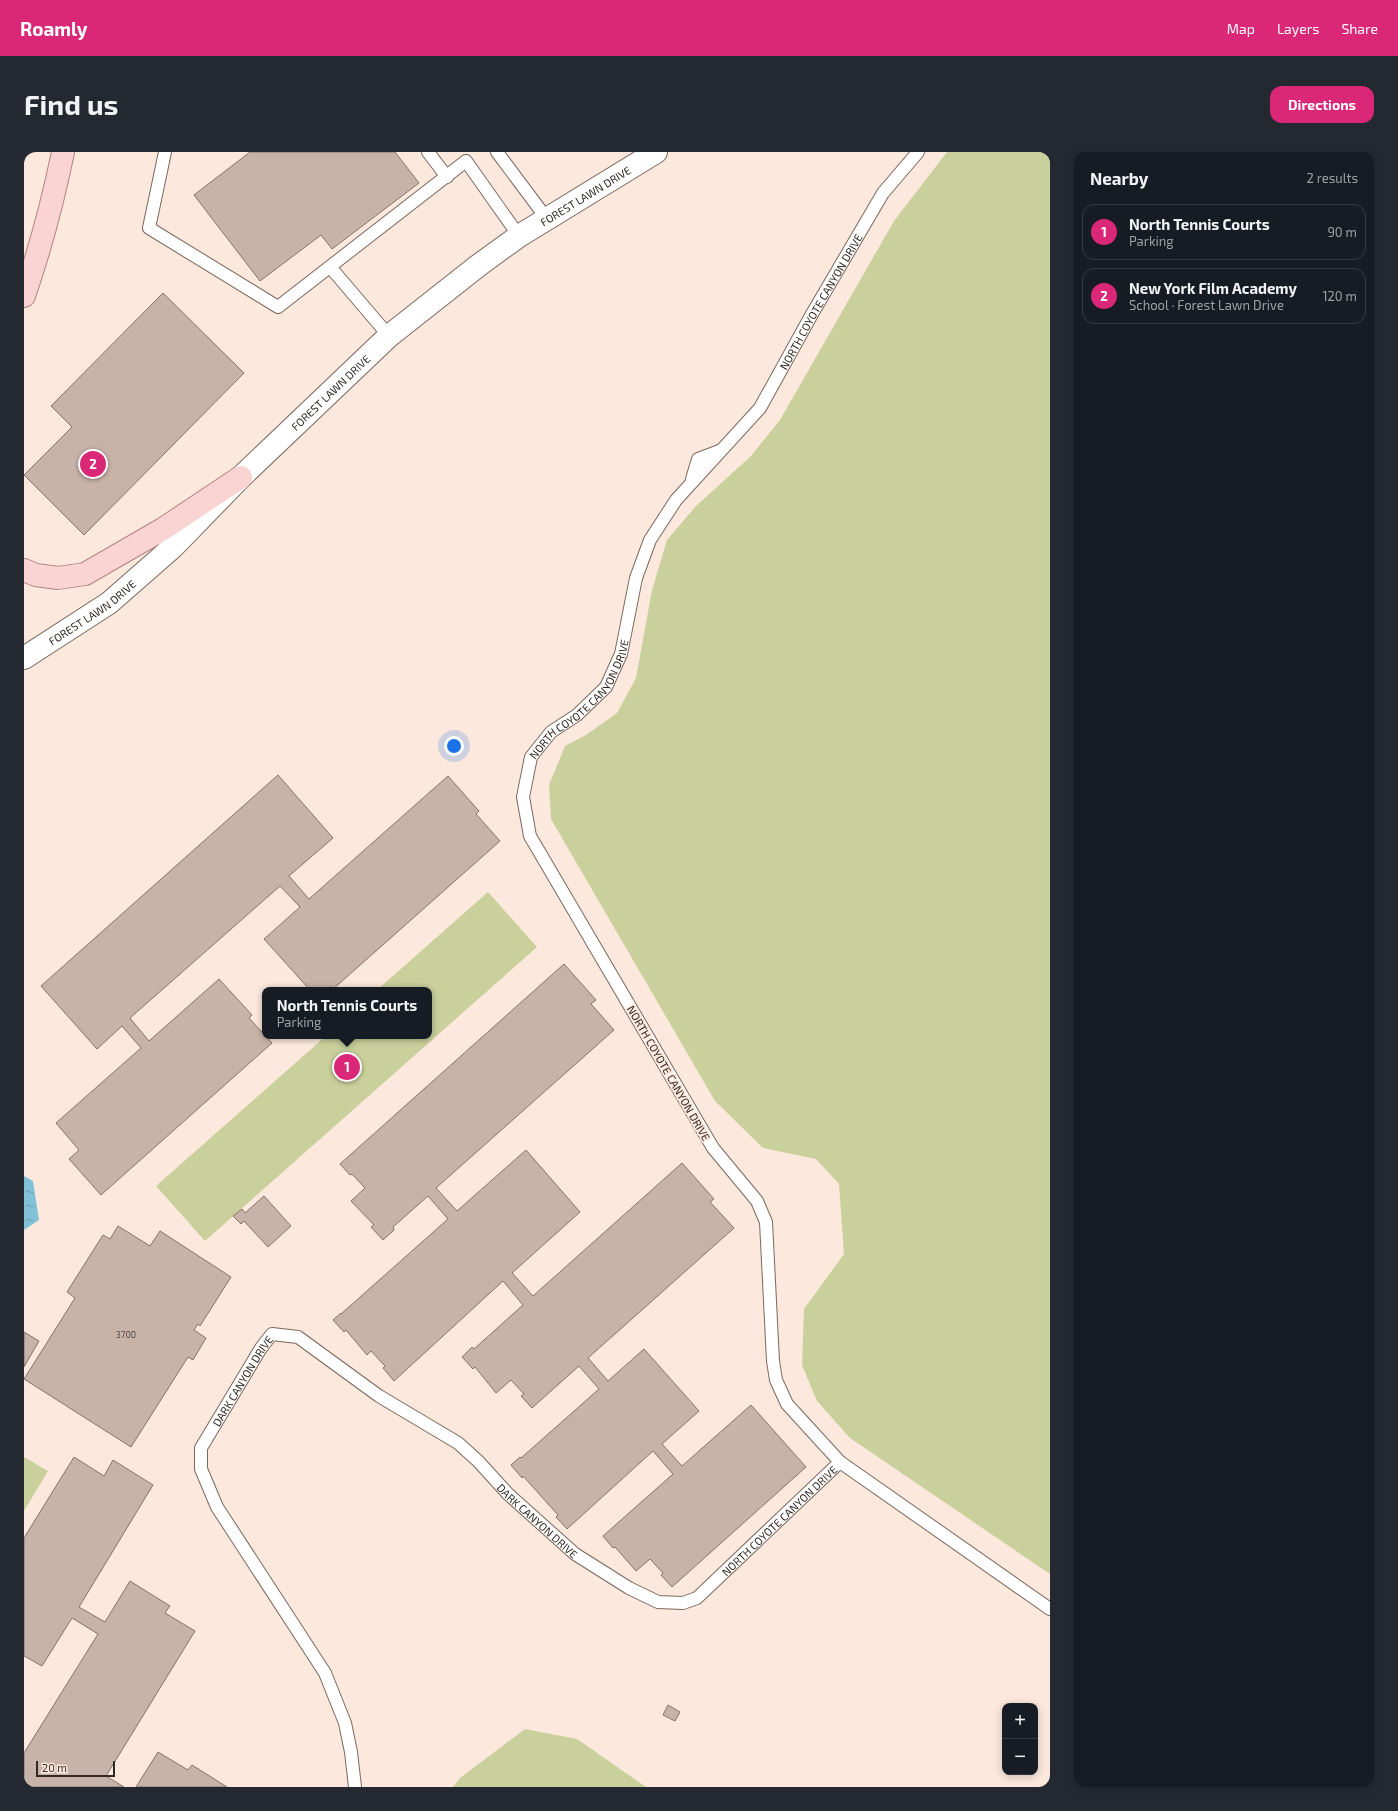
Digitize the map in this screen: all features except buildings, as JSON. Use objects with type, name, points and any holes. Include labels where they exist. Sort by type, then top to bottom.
[{"type":"main road","points":[[24,296],[40,248],[54,198],[63,152]]},
{"type":"main road","points":[[24,570],[36,575],[58,578],[85,574],[162,529],[241,477]]},
{"type":"street","name":"FOREST LAWN DRIVE","points":[[24,658],[109,603],[173,546],[241,477],[389,336],[479,265],[519,236],[656,152]]},
{"type":"lane","points":[[165,152],[149,228],[278,308],[332,268],[466,161],[519,236]]},
{"type":"lane","points":[[428,152],[447,177]]},
{"type":"lane","points":[[497,152],[547,219]]},
{"type":"lane","name":"NORTH COYOTE CANYON DRIVE","points":[[658,1602],[683,1603],[697,1598],[840,1462],[787,1404],[776,1380],[773,1361],[766,1222],[757,1201],[713,1148],[530,836],[523,797],[531,757],[551,732],[577,715],[606,687],[621,654],[636,578],[650,540],[676,500],[690,484],[698,459],[722,450],[760,408],[812,314],[883,193],[918,152]]},
{"type":"lane","points":[[332,268],[389,336]]},
{"type":"lane","name":"DARK CANYON DRIVE","points":[[355,1787],[351,1752],[345,1723],[325,1673],[217,1507],[201,1469],[201,1448],[261,1348],[272,1334],[298,1336],[379,1396],[458,1443],[478,1461],[508,1494],[574,1554],[629,1588],[658,1602]]},
{"type":"lane","points":[[840,1462],[1050,1609]]},
{"type":"green space","points":[[947,152],[1050,152],[1050,1574],[850,1438],[817,1401],[802,1365],[804,1309],[844,1254],[839,1184],[816,1159],[763,1148],[715,1101],[551,819],[549,785],[565,746],[586,735],[617,713],[636,678],[652,590],[667,540],[696,506],[751,456],[780,420],[894,221]]},
{"type":"green space","points":[[488,892],[537,947],[205,1241],[156,1186],[323,1039],[432,1039],[432,987],[380,987]]},
{"type":"green space","points":[[24,1457],[48,1471],[24,1511]]},
{"type":"green space","points":[[525,1729],[577,1739],[646,1787],[453,1787],[460,1778]]},
{"type":"water","points":[[24,1176],[33,1181],[39,1220],[24,1230]]},
{"type":"place","name":"New York Film Academy","points":[[93,464]]},
{"type":"place","name":"North Tennis Courts","points":[[347,1067]]}]
